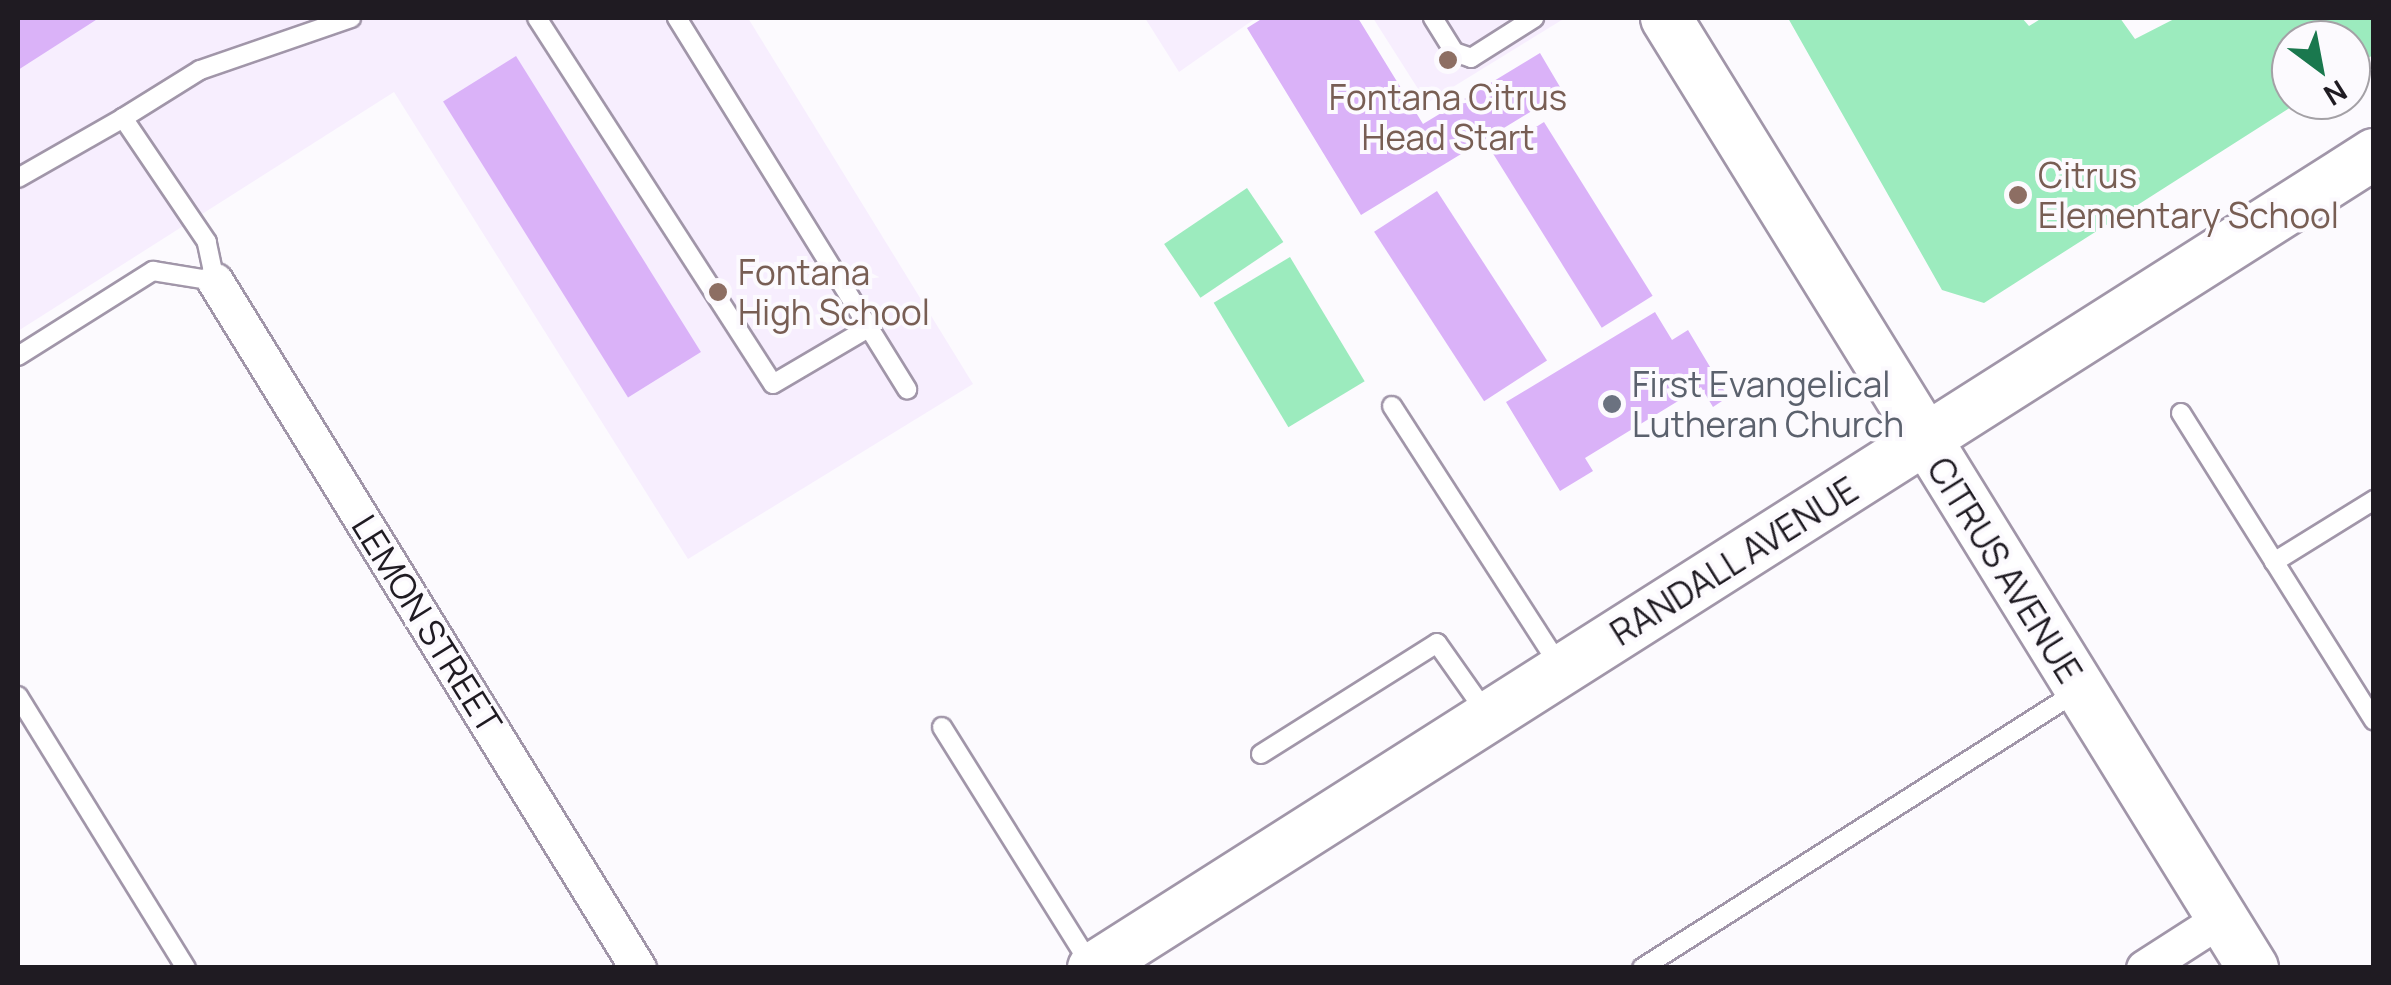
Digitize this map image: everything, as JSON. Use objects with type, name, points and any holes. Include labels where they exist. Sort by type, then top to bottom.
[{"type":"street","name":"CITRUS AVENUE","points":[[1666,18],[2253,968]]},
{"type":"street","name":"RANDALL AVENUE","points":[[1093,968],[2372,159]]},
{"type":"street","name":"LEMON STREET","points":[[215,281],[638,968]]},
{"type":"street","points":[[2144,968],[2222,918]]},
{"type":"lane","points":[[18,178],[200,70],[351,18]]},
{"type":"lane","points":[[536,18],[773,384],[868,328]]},
{"type":"lane","points":[[677,18],[907,389]]},
{"type":"lane","points":[[1432,18],[1454,52],[1471,58],[1532,18]]},
{"type":"lane","points":[[18,356],[152,271],[215,281],[206,242],[123,118]]},
{"type":"lane","points":[[1392,406],[1562,670]]},
{"type":"lane","points":[[2181,413],[2374,721]]},
{"type":"lane","points":[[2274,562],[2374,500]]},
{"type":"lane","points":[[1262,754],[1437,643],[1488,716]]},
{"type":"lane","points":[[1642,968],[2079,691]]},
{"type":"lane","points":[[18,696],[186,968]]},
{"type":"lane","points":[[942,727],[1093,968]]},
{"type":"shaded area","name":"Fontana High School","points":[[18,18],[748,18],[973,384],[688,559],[394,92],[18,331]]},
{"type":"shaded area","name":"Fontana Citrus Head Start","points":[[1145,18],[1256,18],[1179,72]]},
{"type":"shaded area","name":"Fontana Citrus Head Start","points":[[1373,18],[1565,18],[1427,103]]},
{"type":"green space","name":"Citrus Elementary School","points":[[1788,18],[2022,18],[2029,26],[2042,18],[2120,18],[2135,39],[2176,18],[2373,18],[2371,56],[2371,20],[2271,20],[2271,120],[1984,303],[1942,290]]},
{"type":"green space","points":[[1247,188],[1283,242],[1200,298],[1164,244]]},
{"type":"green space","points":[[1290,257],[1365,381],[1288,427],[1214,303]]},
{"type":"building","points":[[18,18],[99,18],[18,70]]},
{"type":"building","points":[[1263,18],[1358,18],[1423,124],[1540,53],[1563,92],[1361,215],[1247,28]]},
{"type":"building","points":[[516,56],[701,352],[628,398],[443,102]]},
{"type":"building","points":[[1544,122],[1653,296],[1602,328],[1493,154]]},
{"type":"building","points":[[1437,191],[1547,360],[1484,401],[1374,232]]},
{"type":"building","points":[[1655,312],[1672,340],[1688,330],[1728,397],[1713,407],[1701,387],[1585,458],[1593,471],[1560,491],[1506,402]]},
{"type":"place","name":"Fontana Citrus Head Start","points":[[1448,60]]},
{"type":"place","name":"Citrus Elementary School","points":[[2018,195]]},
{"type":"place","name":"Fontana High School","points":[[718,292]]},
{"type":"place","name":"First Evangelical Lutheran Church","points":[[1612,404]]}]
